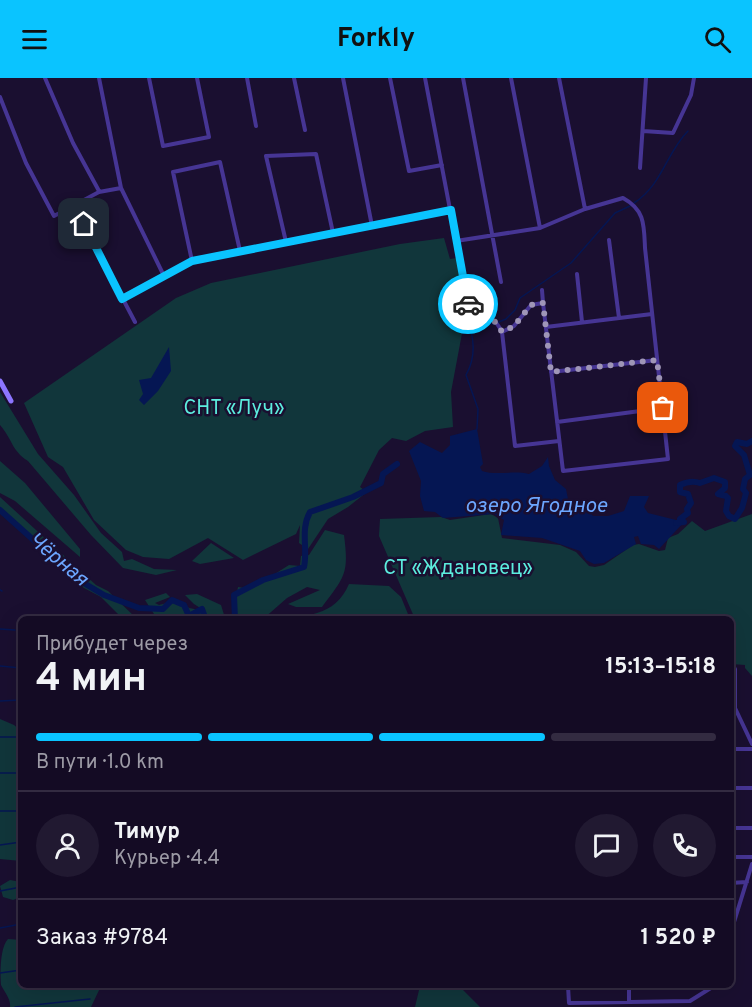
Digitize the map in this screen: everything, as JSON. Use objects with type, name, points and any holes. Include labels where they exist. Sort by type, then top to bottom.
[{"type":"street","points":[[45,78],[99,192]]},
{"type":"street","points":[[99,78],[121,188],[164,276]]},
{"type":"street","points":[[149,78],[163,146],[209,137],[197,78]]},
{"type":"street","points":[[247,78],[256,126]]},
{"type":"street","points":[[294,78],[305,130]]},
{"type":"street","points":[[343,78],[372,226]]},
{"type":"street","points":[[390,78],[409,171],[442,165]]},
{"type":"street","points":[[425,78],[468,304],[490,315],[502,332],[515,446],[559,441]]},
{"type":"street","points":[[463,78],[501,282]]},
{"type":"street","points":[[511,78],[540,228]]},
{"type":"street","points":[[559,78],[585,209]]},
{"type":"street","points":[[640,168],[646,78]]},
{"type":"street","points":[[643,131],[673,133],[691,95],[693,78]]},
{"type":"street","points":[[0,97],[26,163],[54,216],[99,192],[121,188]]},
{"type":"street","points":[[286,242],[266,156],[316,154],[333,233]]},
{"type":"street","points":[[192,261],[173,172],[220,162],[240,251]]},
{"type":"street","points":[[456,241],[540,228],[585,209],[623,198],[629,201],[644,219],[645,248],[668,459],[562,471],[542,290]]},
{"type":"street","points":[[74,206],[135,322]]},
{"type":"street","points":[[122,299],[192,261],[451,210]]},
{"type":"street","points":[[609,240],[619,318]]},
{"type":"street","points":[[577,274],[582,322]]},
{"type":"street","points":[[502,332],[514,326],[531,305],[543,303]]},
{"type":"street","points":[[546,327],[652,314]]},
{"type":"street","points":[[551,372],[657,360]]},
{"type":"street","points":[[0,381],[11,401]]},
{"type":"street","points":[[557,422],[663,408]]},
{"type":"street","points":[[734,710],[752,746],[734,748]]},
{"type":"street","points":[[734,788],[752,788]]},
{"type":"street","points":[[734,828],[752,828]]},
{"type":"street","points":[[734,857],[752,857]]},
{"type":"street","points":[[734,918],[752,864]]},
{"type":"street","points":[[734,883],[747,882]]},
{"type":"street","points":[[567,988],[569,1003],[690,1001],[711,988]]},
{"type":"street","points":[[629,988],[629,1002]]},
{"type":"green space","name":"СНТ «Луч»","points":[[444,238],[450,259],[457,258],[464,299],[463,328],[451,392],[453,427],[425,431],[406,441],[392,438],[379,450],[360,487],[367,492],[328,519],[308,549],[299,543],[300,525],[296,534],[243,560],[208,538],[169,559],[143,557],[126,550],[94,520],[63,467],[48,457],[24,403],[176,298],[211,283],[400,244]]},
{"type":"green space","points":[[0,392],[38,454],[74,495],[101,533],[122,552],[124,561],[132,559],[154,569],[177,570],[156,575],[123,568],[15,449],[0,425]]},
{"type":"green space","points":[[0,461],[25,483],[80,549],[80,557],[15,501],[0,493]]},
{"type":"green space","points":[[0,497],[96,585],[108,591],[134,616],[120,616],[101,597],[84,588],[0,509]]},
{"type":"green space","name":"СТ «Ждановец»","points":[[491,514],[498,518],[502,538],[560,545],[576,552],[589,566],[595,567],[604,565],[633,545],[639,544],[659,551],[665,550],[668,538],[678,534],[692,521],[705,531],[752,514],[752,676],[745,665],[734,664],[734,616],[414,616],[379,536],[380,519],[441,517],[450,520]]},
{"type":"green space","points":[[325,530],[344,535],[346,558],[344,574],[322,607],[296,607],[288,604],[320,590],[307,587],[287,598],[266,616],[233,615],[238,587],[251,589],[289,565],[300,566],[301,556],[309,555]]},
{"type":"green space","points":[[211,543],[234,558],[200,564],[192,561]]},
{"type":"green space","points":[[349,584],[389,586],[401,597],[409,616],[300,616],[327,609],[343,595]]},
{"type":"green space","points":[[166,593],[170,597],[155,603],[159,605],[179,600],[189,608],[205,611],[185,595],[197,594],[221,605],[224,616],[154,614],[145,600]]},
{"type":"green space","points":[[0,719],[18,728],[18,861],[0,859]]},
{"type":"green space","points":[[10,880],[18,881],[18,898],[13,900],[3,897],[0,886]]},
{"type":"green space","points":[[8,939],[18,940],[18,988],[100,988],[91,1007],[10,1007],[10,1001],[1,985],[2,954]]},
{"type":"green space","points":[[420,988],[461,988],[480,1007],[415,1007]]},
{"type":"water","points":[[169,347],[171,371],[158,391],[144,405],[139,400],[143,394],[139,380],[151,378]]},
{"type":"water","name":"озеро Ягодное","points":[[477,429],[483,464],[480,467],[482,471],[529,474],[542,466],[548,457],[555,480],[566,489],[569,504],[588,511],[593,516],[608,516],[624,511],[630,496],[649,496],[644,507],[648,513],[684,522],[659,549],[654,545],[641,544],[638,536],[634,537],[636,544],[604,563],[594,564],[586,560],[580,551],[542,538],[501,535],[504,520],[494,514],[443,518],[435,512],[424,511],[420,496],[421,481],[409,451],[420,442],[442,453],[450,445],[450,436]]},
{"type":"waterway","points":[[634,203],[652,187],[674,149],[688,131]]},
{"type":"waterway","points":[[477,429],[478,409],[466,375],[473,354],[471,331],[474,324],[494,324],[506,319],[515,310],[520,298],[571,263],[615,213],[630,206]]},
{"type":"waterway","name":"Чёрная","points":[[676,523],[684,522],[680,519],[688,513],[687,509],[691,503],[688,494],[680,492],[680,485],[689,482],[700,483],[714,478],[725,482],[725,488],[718,494],[728,498],[726,511],[735,519],[742,508],[746,493],[743,489],[745,479],[750,475],[744,455],[735,446],[737,442],[747,444],[752,441]]},
{"type":"waterway","name":"Чёрная","points":[[235,616],[234,595],[263,580],[304,567],[305,526],[310,512],[353,497],[381,483],[383,474],[397,464]]},
{"type":"waterway","name":"Чёрная","points":[[0,510],[77,579],[104,595],[139,608],[163,609],[172,600],[184,605],[189,616]]},
{"type":"waterway","name":"Чёрная","points":[[189,616],[202,609],[205,616]]},
{"type":"waterway","points":[[0,629],[15,630]]},
{"type":"waterway","points":[[0,666],[18,668]]},
{"type":"waterway","points":[[0,701],[18,700]]},
{"type":"waterway","points":[[0,737],[18,737]]},
{"type":"waterway","points":[[0,773],[18,773]]},
{"type":"waterway","points":[[0,811],[18,811]]},
{"type":"waterway","points":[[0,845],[18,842]]},
{"type":"waterway","points":[[0,891],[18,888]]},
{"type":"waterway","points":[[0,928],[18,925]]},
{"type":"waterway","points":[[0,973],[18,970]]},
{"type":"waterway","points":[[15,1007],[90,999]]},
{"type":"way so far","points":[[468,304],[490,315],[502,332],[514,326],[531,305],[543,303],[551,372],[657,360],[663,408]]},
{"type":"route","points":[[84,224],[122,299],[192,261],[451,210],[468,304]]}]
